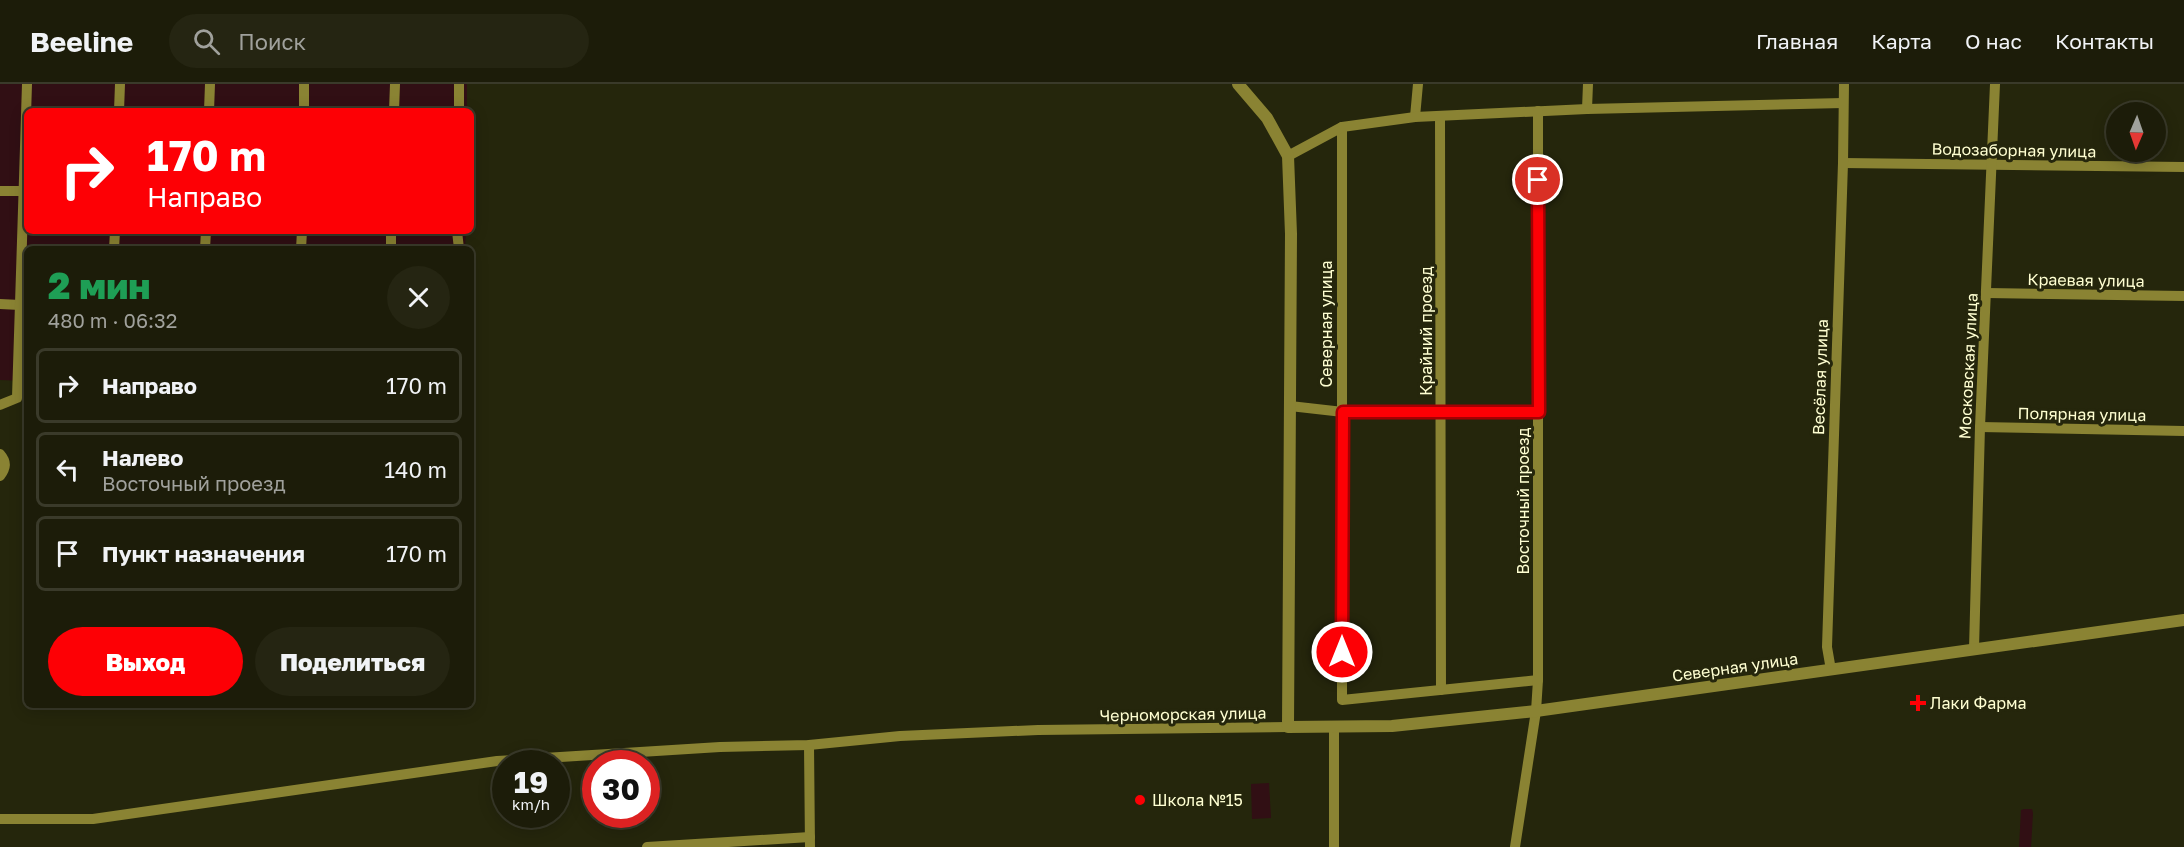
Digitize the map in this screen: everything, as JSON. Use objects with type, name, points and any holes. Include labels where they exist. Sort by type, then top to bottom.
[{"type":"street","points":[[26,108],[27,84]]},
{"type":"street","points":[[119,108],[120,84]]},
{"type":"street","points":[[209,108],[210,84]]},
{"type":"street","points":[[304,84],[304,108]]},
{"type":"street","points":[[394,108],[395,84]]},
{"type":"street","points":[[459,84],[459,108]]},
{"type":"street","points":[[1238,84],[1267,118],[1288,156],[1291,234],[1288,727]]},
{"type":"street","points":[[1415,117],[1418,84]]},
{"type":"street","points":[[1587,109],[1588,84]]},
{"type":"street","name":"Весёлая улица","points":[[1832,670],[1827,648],[1844,84]]},
{"type":"street","name":"Московская улица","points":[[1974,649],[1980,427],[1995,84]]},
{"type":"street","points":[[1288,156],[1342,127],[1415,117],[1587,109],[1843,103]]},
{"type":"street","name":"Восточный проезд","points":[[1515,847],[1536,711],[1538,680],[1538,111]]},
{"type":"street","name":"Крайний проезд","points":[[1440,116],[1441,690]]},
{"type":"street","name":"Северная улица","points":[[1342,127],[1342,700],[1441,690]]},
{"type":"street","name":"Водозаборная улица","points":[[1843,163],[2184,167]]},
{"type":"street","points":[[0,191],[24,191],[17,398],[0,405]]},
{"type":"street","name":"Краевая улица","points":[[1987,293],[2184,296]]},
{"type":"street","points":[[0,304],[20,305]]},
{"type":"street","points":[[1290,406],[1343,412],[1539,412]]},
{"type":"street","name":"Полярная улица","points":[[1980,427],[2184,431]]},
{"type":"street","points":[[0,454],[6,464],[0,476]]},
{"type":"street","name":"Северная улица","points":[[1288,727],[1392,726],[1536,711],[2184,620]]},
{"type":"street","points":[[1441,690],[1538,680]]},
{"type":"street","name":"Черноморская улица","points":[[0,819],[93,819],[497,761],[720,747],[808,745],[900,736],[1078,730],[1288,727]]},
{"type":"street","points":[[1334,727],[1334,847]]},
{"type":"street","points":[[646,847],[810,842],[808,745]]},
{"type":"shaded area","points":[[0,84],[467,84],[467,108],[24,108],[24,234],[466,234],[465,246],[24,246],[24,381],[0,380]]},
{"type":"shaded area","points":[[1269,783],[1271,818],[1252,819],[1251,784]]},
{"type":"shaded area","points":[[2032,809],[2033,813],[2031,847],[2019,847],[2021,810]]},
{"type":"place","name":"Лаки Фарма","points":[[1918,703]]},
{"type":"place","name":"Школа №15","points":[[1140,800]]},
{"type":"route","points":[[1342,652],[1343,412],[1539,412],[1538,180]]}]
